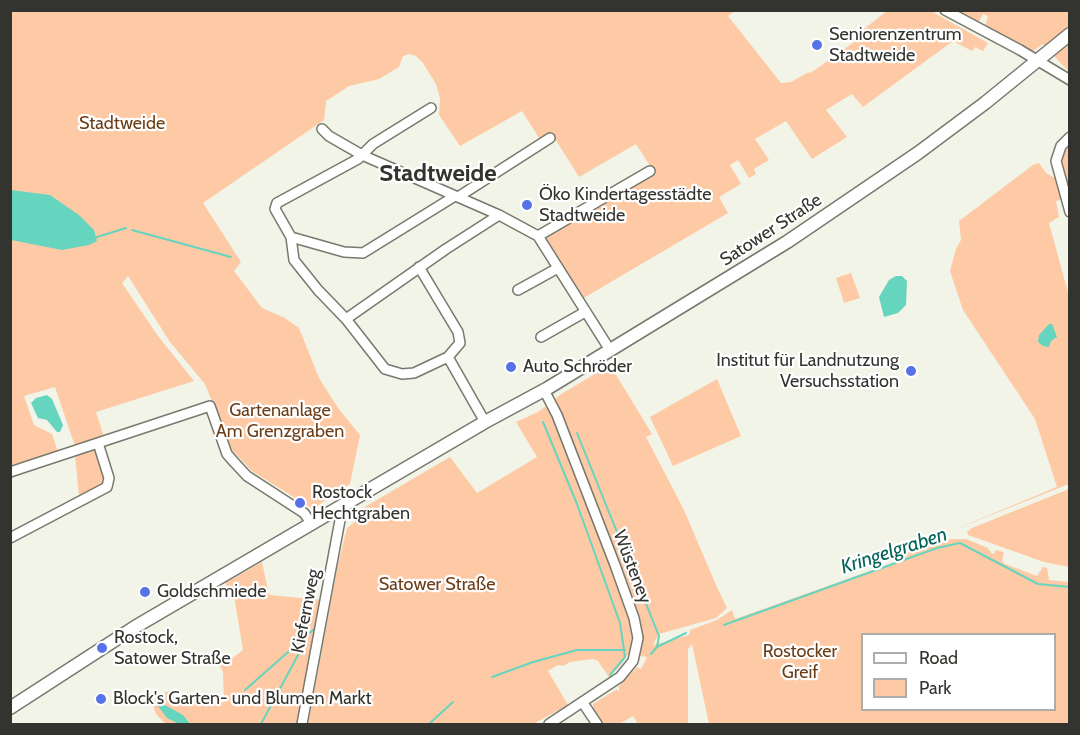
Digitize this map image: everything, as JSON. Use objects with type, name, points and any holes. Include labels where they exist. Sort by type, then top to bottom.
[{"type":"main road","name":"Satower Straße","points":[[10,708],[135,627],[343,504],[544,390],[729,279],[864,191],[982,106],[1070,34]]},
{"type":"street","points":[[945,10],[1037,59],[1070,80]]},
{"type":"street","points":[[419,267],[461,340],[448,357],[414,373],[392,372],[385,369],[346,319],[318,290],[294,260],[291,237],[274,208],[277,203],[362,155],[374,144],[431,108]]},
{"type":"street","points":[[322,129],[362,155],[500,215],[538,236],[610,350]]},
{"type":"street","points":[[1070,137],[1056,154],[1056,160],[1070,212]]},
{"type":"street","points":[[291,237],[344,252],[363,253],[550,138]]},
{"type":"street","points":[[538,236],[650,171]]},
{"type":"street","points":[[346,319],[419,267],[500,215]]},
{"type":"street","points":[[518,290],[558,268]]},
{"type":"street","points":[[541,338],[585,312]]},
{"type":"street","points":[[448,357],[485,422]]},
{"type":"street","name":"Wüsteney","points":[[544,390],[557,415],[615,565],[637,632],[637,647],[629,666],[609,686],[549,724]]},
{"type":"street","points":[[10,472],[210,406],[227,454],[247,476],[304,513],[311,524]]},
{"type":"street","points":[[10,538],[107,487],[109,478],[98,443]]},
{"type":"street","name":"Kiefernweg","points":[[302,724],[343,504]]},
{"type":"street","points":[[583,703],[597,724]]},
{"type":"green space","name":"Stadtweide","points":[[10,11],[735,11],[728,16],[781,83],[791,82],[812,72],[857,40],[855,36],[887,11],[931,11],[988,43],[983,51],[975,47],[972,51],[953,41],[863,107],[852,94],[826,110],[847,137],[812,159],[786,121],[755,139],[769,160],[754,169],[756,174],[749,178],[738,160],[730,165],[741,184],[719,197],[728,213],[582,299],[544,236],[654,172],[636,144],[579,177],[552,134],[541,141],[522,111],[460,146],[439,115],[440,98],[436,84],[423,63],[416,56],[409,54],[403,56],[399,67],[379,79],[349,86],[326,101],[324,120],[203,203],[241,262],[234,271],[262,308],[285,318],[299,328],[319,378],[338,408],[360,435],[350,484],[313,509],[252,471],[231,449],[205,384],[170,342],[128,276],[122,283],[158,336],[194,381],[96,412],[104,437],[75,446],[55,387],[24,396],[34,425],[52,434],[58,452],[13,465],[11,463]]},
{"type":"green space","points":[[959,11],[1069,11],[1069,72],[1043,44],[1033,51],[985,26],[988,16],[983,14],[978,24],[963,17]]},
{"type":"green space","points":[[1069,139],[1069,200],[1060,166],[1061,153]]},
{"type":"green space","points":[[1039,163],[1046,173],[1057,179],[1063,199],[1056,201],[1059,217],[1049,223],[1069,296],[1069,484],[946,533],[1057,487],[1035,419],[963,310],[950,271],[961,240],[959,221],[1033,165]]},
{"type":"green space","points":[[851,273],[860,298],[844,303],[836,278]]},
{"type":"green space","name":"Rostocker Greif","points":[[610,365],[652,434],[646,437],[684,510],[727,608],[716,618],[659,634],[653,645],[689,635],[690,630],[717,620],[732,610],[735,619],[898,561],[905,546],[915,540],[966,539],[988,548],[991,553],[994,554],[996,550],[1004,552],[1002,561],[1005,564],[1037,576],[1043,567],[1047,568],[1049,580],[1069,582],[1069,724],[709,724],[692,644],[688,649],[688,724],[638,724],[633,716],[619,724],[601,724],[593,712],[593,704],[617,689],[619,692],[619,686],[637,667],[641,669],[647,657],[628,654],[609,677],[598,661],[593,659],[570,662],[563,666],[558,665],[548,671],[568,705],[533,724],[308,724],[338,564],[347,528],[362,516],[358,511],[450,457],[477,493],[537,457],[516,422],[538,412],[563,393]]},
{"type":"green space","points":[[717,379],[741,436],[673,466],[650,417]]},
{"type":"green space","points":[[93,449],[99,452],[106,483],[79,497],[75,454]]},
{"type":"green space","points":[[1069,489],[1069,567],[1044,562],[968,535],[967,532],[972,528]]},
{"type":"green space","points":[[262,562],[269,595],[323,600],[299,724],[166,724],[156,714],[153,706],[155,699],[163,698],[164,693],[169,691],[176,698],[224,702],[223,672],[214,654],[226,658],[234,657],[243,650],[234,596],[225,583]]},
{"type":"water","points":[[11,190],[50,195],[79,215],[94,230],[97,241],[89,245],[62,250],[11,240]]},
{"type":"water","points":[[902,276],[907,281],[906,305],[898,313],[884,317],[879,297],[889,280]]},
{"type":"water","points":[[1049,324],[1052,324],[1057,337],[1051,341],[1049,347],[1038,342],[1039,335]]},
{"type":"water","points":[[47,395],[52,399],[63,425],[60,432],[57,432],[47,420],[38,418],[31,403],[36,398]]},
{"type":"water","points":[[163,704],[183,715],[190,724],[179,724],[167,718],[157,705]]},
{"type":"waterway","points":[[94,238],[126,228]]},
{"type":"waterway","points":[[132,230],[231,257]]},
{"type":"waterway","points":[[543,422],[577,504],[620,623],[625,657],[610,675]]},
{"type":"waterway","points":[[577,433],[659,636],[657,647]]},
{"type":"waterway","name":"Kringelgraben","points":[[724,625],[937,548],[960,543],[1038,584],[1070,587]]},
{"type":"waterway","points":[[245,690],[313,630]]},
{"type":"waterway","name":"Kringelgraben","points":[[651,654],[657,647],[686,633]]},
{"type":"waterway","points":[[261,724],[298,655],[300,642]]},
{"type":"waterway","name":"Kringelgraben","points":[[492,677],[533,662],[577,650],[625,650]]},
{"type":"waterway","name":"Kringelgraben","points":[[429,724],[453,702]]},
{"type":"waterway","points":[[207,724],[221,724]]},
{"type":"place","name":"Seniorenzentrum Stadtweide","points":[[817,45]]},
{"type":"place","name":"Öko Kindertagesstädte Stadtweide","points":[[527,205]]},
{"type":"place","name":"Auto Schröder","points":[[511,367]]},
{"type":"place","name":"Institut für Landnutzung Versuchsstation","points":[[911,371]]},
{"type":"place","name":"Rostock Hechtgraben","points":[[300,503]]},
{"type":"place","name":"Goldschmiede","points":[[145,592]]},
{"type":"place","name":"Rostock, Satower Straße","points":[[102,648]]},
{"type":"place","name":"Block's Garten- und Blumen Markt","points":[[101,699]]},
{"type":"district","name":"Stadtweide","points":[[438,174]]},
{"type":"park label","name":"Gartenanlage Am Grenzgraben","points":[[280,421]]}]
